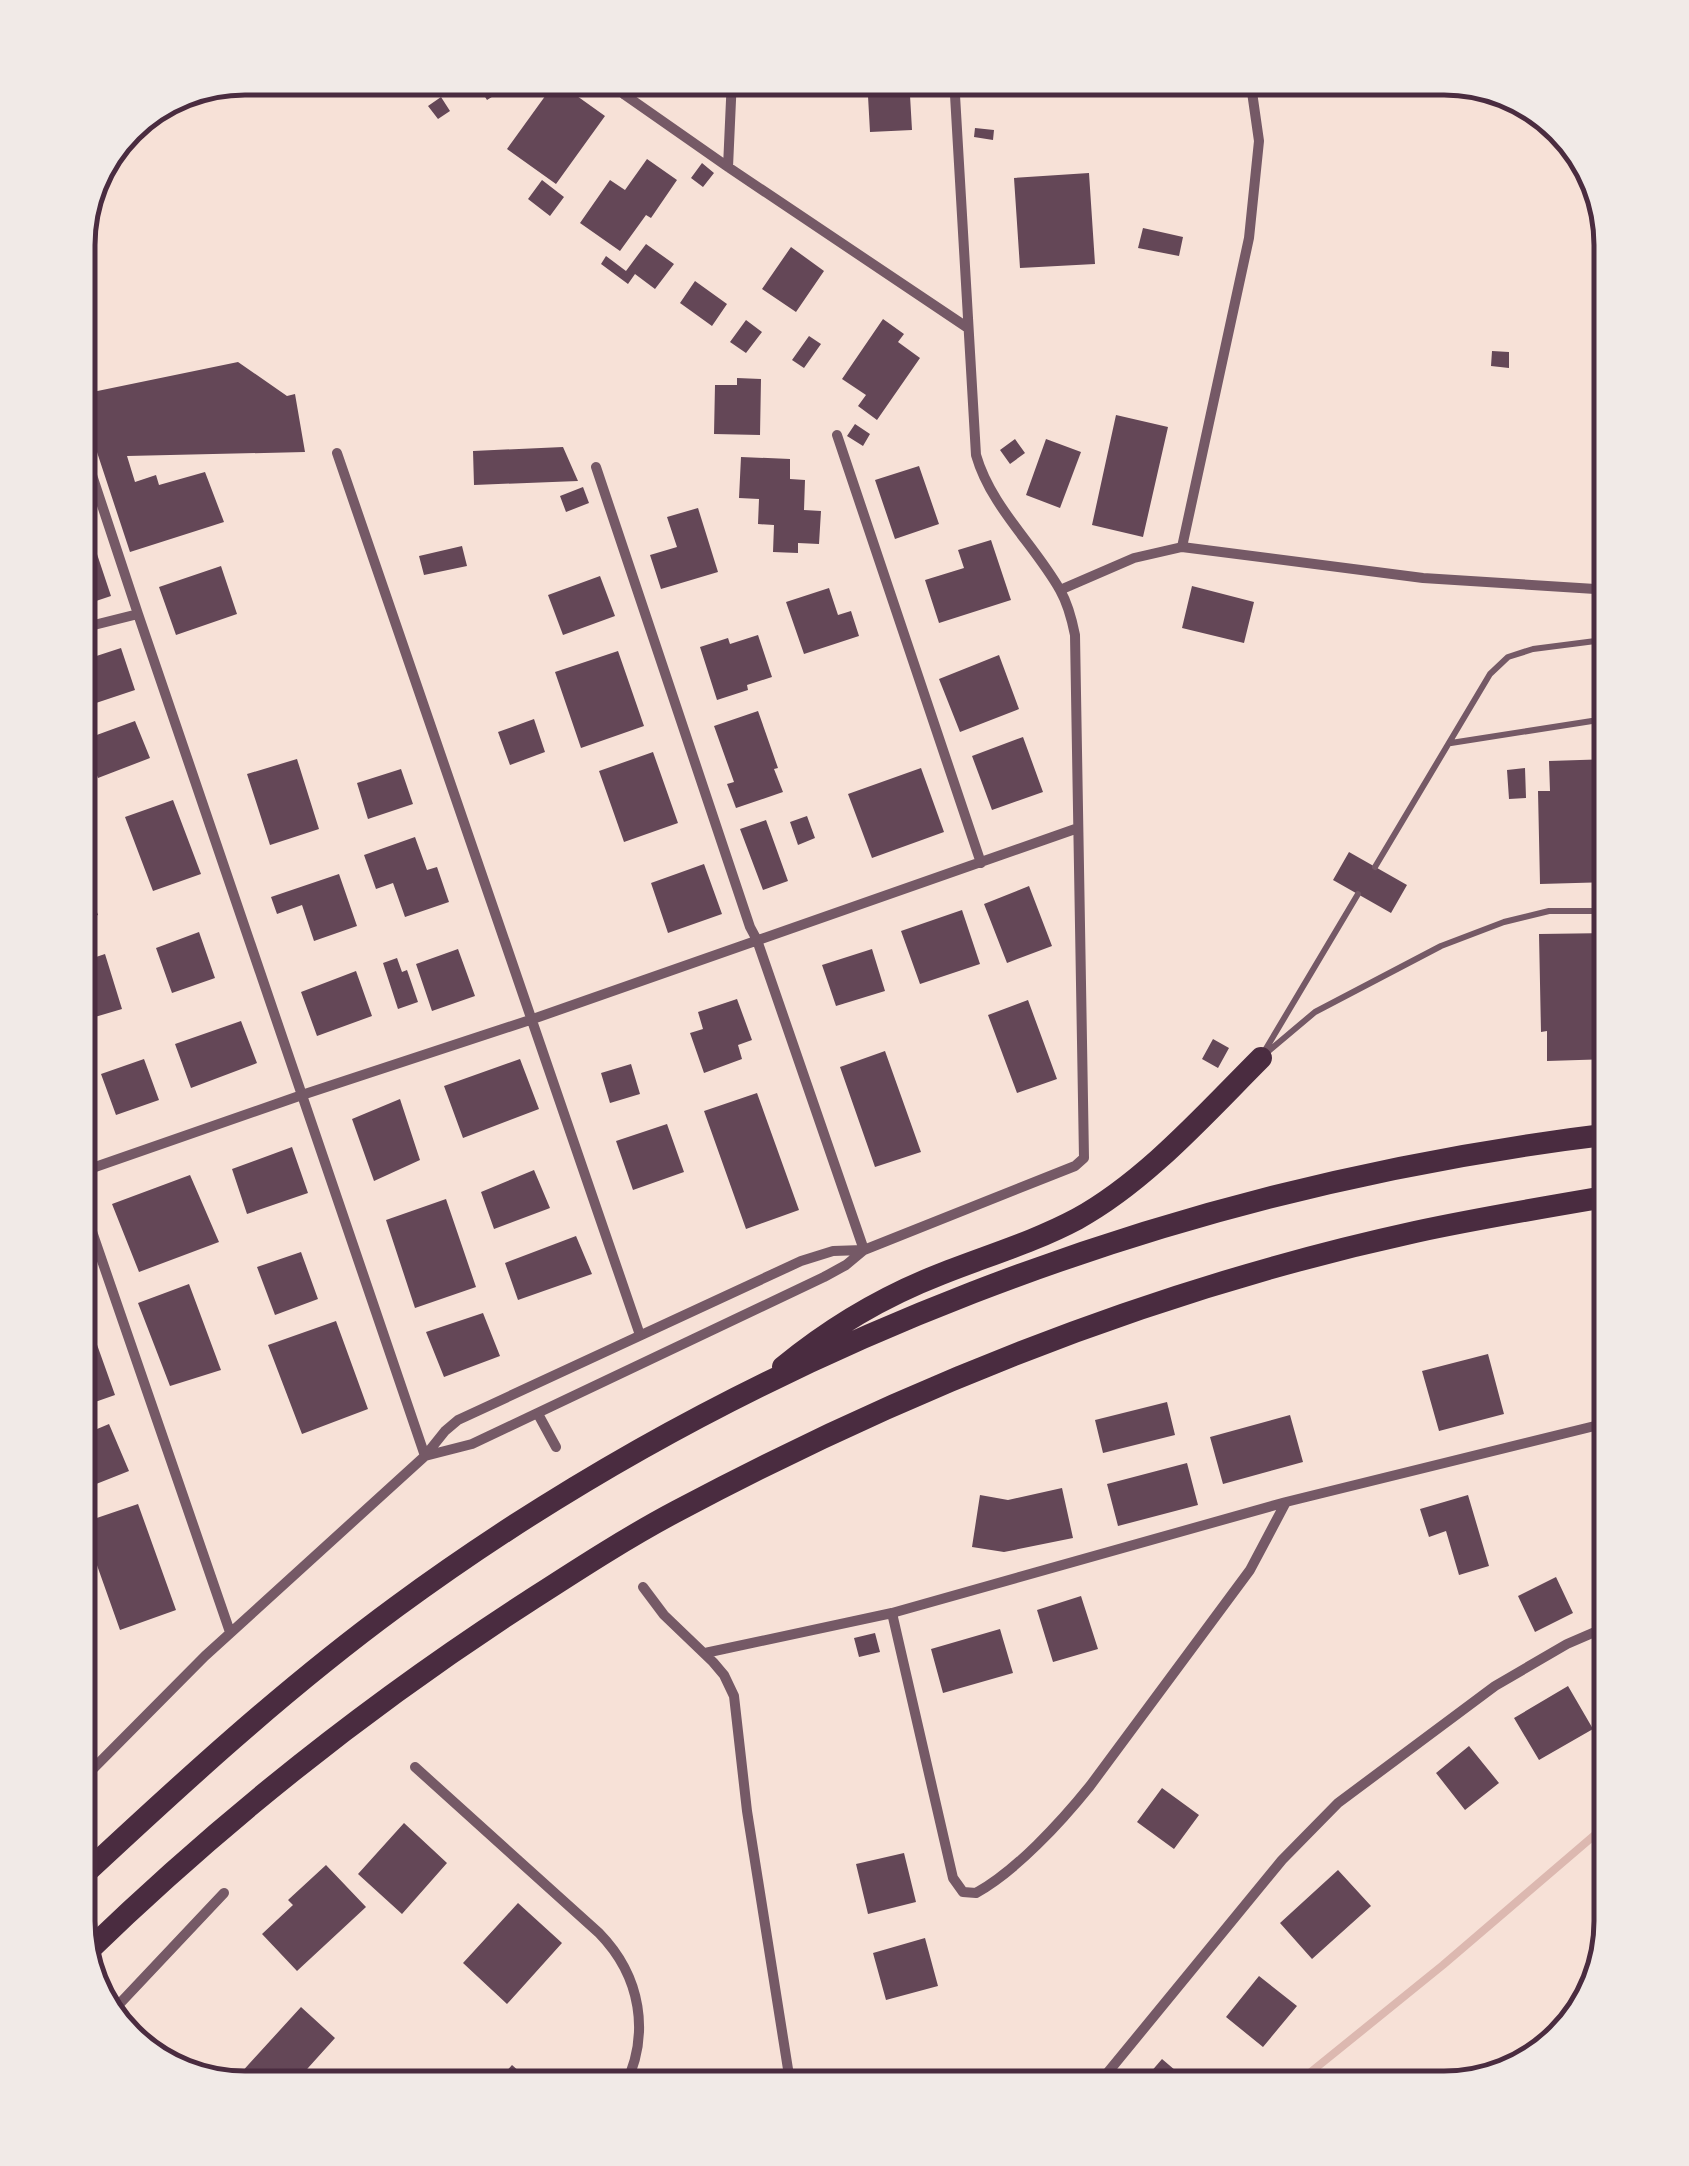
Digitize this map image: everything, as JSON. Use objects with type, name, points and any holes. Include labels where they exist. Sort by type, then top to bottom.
[{"type":"highway","points":[[763,1384],[852,1316],[936,1276],[1064,1226],[1106,1202],[1150,1166],[1261,1058]]},
{"type":"highway","points":[[95,1864],[270,1707],[395,1608],[567,1492],[763,1384],[1015,1276],[1114,1241],[1328,1184],[1486,1151],[1594,1136]]},
{"type":"highway","points":[[96,1943],[243,1812],[440,1660],[586,1564],[675,1512],[753,1473],[960,1378],[1094,1326],[1218,1285],[1412,1233],[1594,1199]]},
{"type":"street","points":[[625,95],[968,328]]},
{"type":"street","points":[[728,167],[731,95]]},
{"type":"street","points":[[425,1456],[472,1444],[836,1272],[864,1250],[1082,1161],[1085,1153],[1076,650],[1072,622],[1060,590],[979,467],[973,434],[955,95]]},
{"type":"street","points":[[1182,548],[1249,238],[1259,142],[1252,95]]},
{"type":"street","points":[[837,435],[981,862]]},
{"type":"street","points":[[336,454],[640,1335]]},
{"type":"street","points":[[596,466],[750,927],[864,1250]]},
{"type":"street","points":[[95,481],[425,1456]]},
{"type":"street","points":[[1060,590],[1134,558],[1182,548],[1423,578],[1594,589]]},
{"type":"street","points":[[95,625],[138,614]]},
{"type":"street","points":[[95,1167],[1078,828]]},
{"type":"street","points":[[95,1239],[230,1632]]},
{"type":"street","points":[[95,1767],[230,1632],[425,1456],[458,1420],[801,1262],[844,1249],[864,1250]]},
{"type":"street","points":[[538,1414],[556,1447]]},
{"type":"street","points":[[705,1653],[892,1612],[1286,1502],[1594,1426]]},
{"type":"street","points":[[892,1612],[953,1878],[964,1892],[976,1893],[991,1884],[1072,1809],[1250,1570],[1286,1502]]},
{"type":"street","points":[[643,1588],[664,1615],[724,1675],[734,1696],[747,1810],[787,2071]]},
{"type":"street","points":[[1110,2071],[1282,1860],[1338,1803],[1495,1686],[1594,1633]]},
{"type":"street","points":[[415,1766],[599,1933],[622,1959],[636,1994],[638,2032],[631,2071]]},
{"type":"street","points":[[120,2004],[224,1894]]},
{"type":"lane","points":[[1375,867],[1490,674],[1508,657],[1533,649],[1594,641]]},
{"type":"lane","points":[[1452,742],[1594,721]]},
{"type":"lane","points":[[1261,1058],[1358,894]]},
{"type":"lane","points":[[1261,1058],[1315,1012],[1441,946],[1504,922],[1549,911],[1594,911]]},
{"type":"building","points":[[546,95],[576,95],[605,116],[556,184],[507,149]]},
{"type":"building","points":[[868,95],[910,95],[912,130],[870,132]]},
{"type":"building","points":[[441,97],[450,111],[438,119],[428,106]]},
{"type":"building","points":[[975,128],[994,130],[993,140],[974,137]]},
{"type":"building","points":[[647,159],[677,180],[651,218],[646,215],[620,251],[580,223],[610,180],[625,190]]},
{"type":"building","points":[[702,163],[714,173],[703,187],[691,178]]},
{"type":"building","points":[[1089,173],[1095,264],[1020,268],[1014,178]]},
{"type":"building","points":[[542,180],[564,197],[550,216],[528,199]]},
{"type":"building","points":[[1143,228],[1183,237],[1179,256],[1138,248]]},
{"type":"building","points":[[646,244],[674,264],[655,289],[635,274],[628,284],[601,264],[606,256],[626,271]]},
{"type":"building","points":[[791,247],[824,271],[796,312],[762,289]]},
{"type":"building","points":[[695,281],[727,304],[712,326],[680,303]]},
{"type":"building","points":[[883,319],[904,334],[898,342],[920,358],[877,420],[858,406],[866,395],[842,379]]},
{"type":"building","points":[[746,320],[762,332],[746,353],[730,342]]},
{"type":"building","points":[[809,336],[821,344],[804,368],[792,360]]},
{"type":"building","points":[[1492,351],[1509,352],[1509,368],[1491,366]]},
{"type":"building","points":[[238,362],[287,396],[295,394],[305,452],[127,456],[135,482],[156,475],[159,485],[205,472],[224,522],[130,552],[95,446],[95,391]]},
{"type":"building","points":[[737,378],[761,379],[760,435],[714,434],[715,385],[737,385]]},
{"type":"building","points":[[1116,415],[1168,427],[1143,537],[1092,525]]},
{"type":"building","points":[[855,424],[870,434],[863,446],[847,436]]},
{"type":"building","points":[[1015,439],[1025,453],[1010,464],[1000,450]]},
{"type":"building","points":[[1046,439],[1081,452],[1060,508],[1026,495]]},
{"type":"building","points":[[563,447],[578,481],[474,485],[473,451]]},
{"type":"building","points":[[741,457],[790,459],[790,479],[805,480],[804,510],[821,511],[819,544],[798,543],[798,553],[773,552],[774,525],[758,524],[759,499],[739,498]]},
{"type":"building","points":[[919,466],[939,524],[895,539],[875,480]]},
{"type":"building","points":[[583,487],[589,503],[566,512],[560,496]]},
{"type":"building","points":[[698,508],[718,572],[661,589],[650,555],[677,547],[667,517]]},
{"type":"building","points":[[991,540],[1011,600],[939,623],[925,580],[964,568],[958,550]]},
{"type":"building","points":[[462,546],[467,566],[424,575],[419,556]]},
{"type":"building","points":[[95,548],[111,596],[95,601]]},
{"type":"building","points":[[221,566],[237,614],[176,635],[159,587]]},
{"type":"building","points":[[600,576],[615,616],[563,635],[548,595]]},
{"type":"building","points":[[1192,586],[1254,602],[1244,643],[1182,628]]},
{"type":"building","points":[[829,588],[838,615],[851,611],[859,636],[804,654],[786,602]]},
{"type":"building","points":[[758,635],[772,677],[717,700],[700,647],[728,638],[730,644]]},
{"type":"building","points":[[121,648],[135,690],[95,703],[95,656]]},
{"type":"building","points":[[618,651],[644,726],[581,748],[555,672]]},
{"type":"building","points":[[999,655],[1019,709],[960,732],[939,679]]},
{"type":"building","points":[[758,711],[783,792],[736,808],[727,784],[734,782],[714,726]]},
{"type":"building","points":[[534,719],[545,752],[510,765],[498,732]]},
{"type":"building","points":[[135,721],[150,758],[98,778],[95,736]]},
{"type":"building","points":[[1023,737],[1043,792],[992,810],[972,756]]},
{"type":"building","points":[[653,752],[678,823],[624,842],[599,771]]},
{"type":"building","points":[[297,759],[319,829],[270,845],[247,774]]},
{"type":"building","points":[[1594,760],[1594,882],[1540,884],[1538,791],[1550,791],[1549,761]]},
{"type":"building","points":[[921,768],[944,832],[872,858],[848,794]]},
{"type":"building","points":[[1525,768],[1526,798],[1509,799],[1507,770]]},
{"type":"building","points":[[401,769],[413,804],[368,819],[357,783]]},
{"type":"building","points":[[173,800],[201,874],[153,891],[125,817]]},
{"type":"building","points":[[807,816],[815,838],[798,845],[790,822]]},
{"type":"building","points":[[766,820],[788,881],[763,890],[740,829]]},
{"type":"building","points":[[415,837],[427,870],[437,867],[449,902],[405,917],[393,883],[376,889],[364,855]]},
{"type":"building","points":[[1349,852],[1407,885],[1391,913],[1333,880]]},
{"type":"building","points":[[704,864],[722,914],[668,933],[651,883]]},
{"type":"building","points":[[339,874],[357,926],[314,941],[302,905],[277,914],[271,897]]},
{"type":"building","points":[[1029,886],[1052,946],[1007,963],[984,904]]},
{"type":"building","points":[[962,910],[980,964],[920,984],[901,931]]},
{"type":"building","points":[[199,932],[215,978],[172,993],[156,948]]},
{"type":"building","points":[[1594,933],[1594,1060],[1547,1061],[1547,1031],[1541,1032],[1539,934]]},
{"type":"building","points":[[458,949],[475,996],[432,1011],[416,964]]},
{"type":"building","points":[[872,949],[885,991],[836,1006],[822,965]]},
{"type":"building","points":[[105,954],[122,1009],[95,1017],[95,957]]},
{"type":"building","points":[[397,958],[402,972],[407,970],[418,1002],[398,1009],[383,963]]},
{"type":"building","points":[[356,971],[372,1016],[317,1036],[301,992]]},
{"type":"building","points":[[737,999],[752,1040],[738,1045],[742,1059],[704,1073],[690,1033],[703,1029],[698,1012]]},
{"type":"building","points":[[1028,1000],[1057,1079],[1017,1093],[988,1015]]},
{"type":"building","points":[[241,1021],[257,1063],[191,1088],[175,1044]]},
{"type":"building","points":[[1213,1039],[1229,1048],[1218,1068],[1202,1059]]},
{"type":"building","points":[[885,1051],[921,1152],[875,1167],[840,1067]]},
{"type":"building","points":[[144,1059],[159,1100],[116,1115],[101,1074]]},
{"type":"building","points":[[520,1059],[539,1109],[463,1138],[444,1086]]},
{"type":"building","points":[[631,1064],[640,1094],[610,1103],[601,1073]]},
{"type":"building","points":[[757,1093],[799,1210],[746,1229],[704,1111]]},
{"type":"building","points":[[400,1099],[420,1160],[374,1181],[352,1119]]},
{"type":"building","points":[[667,1124],[684,1172],[633,1190],[616,1141]]},
{"type":"building","points":[[292,1147],[308,1193],[247,1214],[232,1169]]},
{"type":"building","points":[[534,1170],[550,1208],[494,1229],[481,1192]]},
{"type":"building","points":[[190,1175],[219,1242],[139,1272],[112,1204]]},
{"type":"building","points":[[446,1199],[476,1287],[415,1308],[386,1220]]},
{"type":"building","points":[[576,1236],[592,1274],[518,1300],[505,1263]]},
{"type":"building","points":[[301,1252],[318,1299],[275,1315],[257,1267]]},
{"type":"building","points":[[189,1284],[221,1370],[170,1386],[138,1303]]},
{"type":"building","points":[[483,1313],[500,1356],[444,1377],[426,1332]]},
{"type":"building","points":[[336,1321],[368,1409],[302,1434],[268,1345]]},
{"type":"building","points":[[95,1339],[115,1395],[95,1402]]},
{"type":"building","points":[[1488,1354],[1504,1414],[1439,1431],[1422,1371]]},
{"type":"building","points":[[1167,1402],[1175,1435],[1103,1453],[1095,1420]]},
{"type":"building","points":[[1290,1415],[1303,1462],[1223,1484],[1210,1437]]},
{"type":"building","points":[[109,1424],[129,1471],[95,1484],[95,1430]]},
{"type":"building","points":[[1187,1463],[1198,1505],[1118,1526],[1107,1484]]},
{"type":"building","points":[[1062,1488],[1073,1538],[1004,1552],[972,1547],[980,1495],[1008,1500]]},
{"type":"building","points":[[1468,1495],[1489,1566],[1459,1575],[1446,1531],[1429,1537],[1420,1509]]},
{"type":"building","points":[[138,1504],[176,1610],[120,1630],[95,1560],[95,1519]]},
{"type":"building","points":[[1556,1577],[1573,1613],[1535,1632],[1518,1596]]},
{"type":"building","points":[[1081,1596],[1098,1649],[1053,1662],[1037,1610]]},
{"type":"building","points":[[1000,1629],[1013,1673],[943,1693],[931,1649]]},
{"type":"building","points":[[875,1633],[880,1652],[859,1657],[854,1638]]},
{"type":"building","points":[[1568,1686],[1593,1729],[1539,1760],[1514,1718]]},
{"type":"building","points":[[1469,1746],[1499,1783],[1465,1810],[1436,1773]]},
{"type":"building","points":[[1162,1788],[1199,1815],[1174,1849],[1137,1822]]},
{"type":"building","points":[[404,1823],[447,1863],[402,1914],[358,1874]]},
{"type":"building","points":[[904,1853],[916,1902],[868,1914],[856,1864]]},
{"type":"building","points":[[326,1865],[366,1907],[297,1971],[262,1934],[293,1905],[288,1900]]},
{"type":"building","points":[[1338,1870],[1371,1906],[1312,1959],[1280,1923]]},
{"type":"building","points":[[518,1903],[562,1943],[507,2004],[463,1963]]},
{"type":"building","points":[[925,1938],[938,1986],[886,2000],[873,1953]]},
{"type":"building","points":[[1259,1976],[1297,2006],[1263,2047],[1226,2017]]},
{"type":"building","points":[[301,2007],[335,2038],[305,2071],[243,2071]]},
{"type":"building","points":[[1162,2059],[1176,2071],[1152,2071]]},
{"type":"waterway","points":[[1312,2071],[1594,1836]]}]
